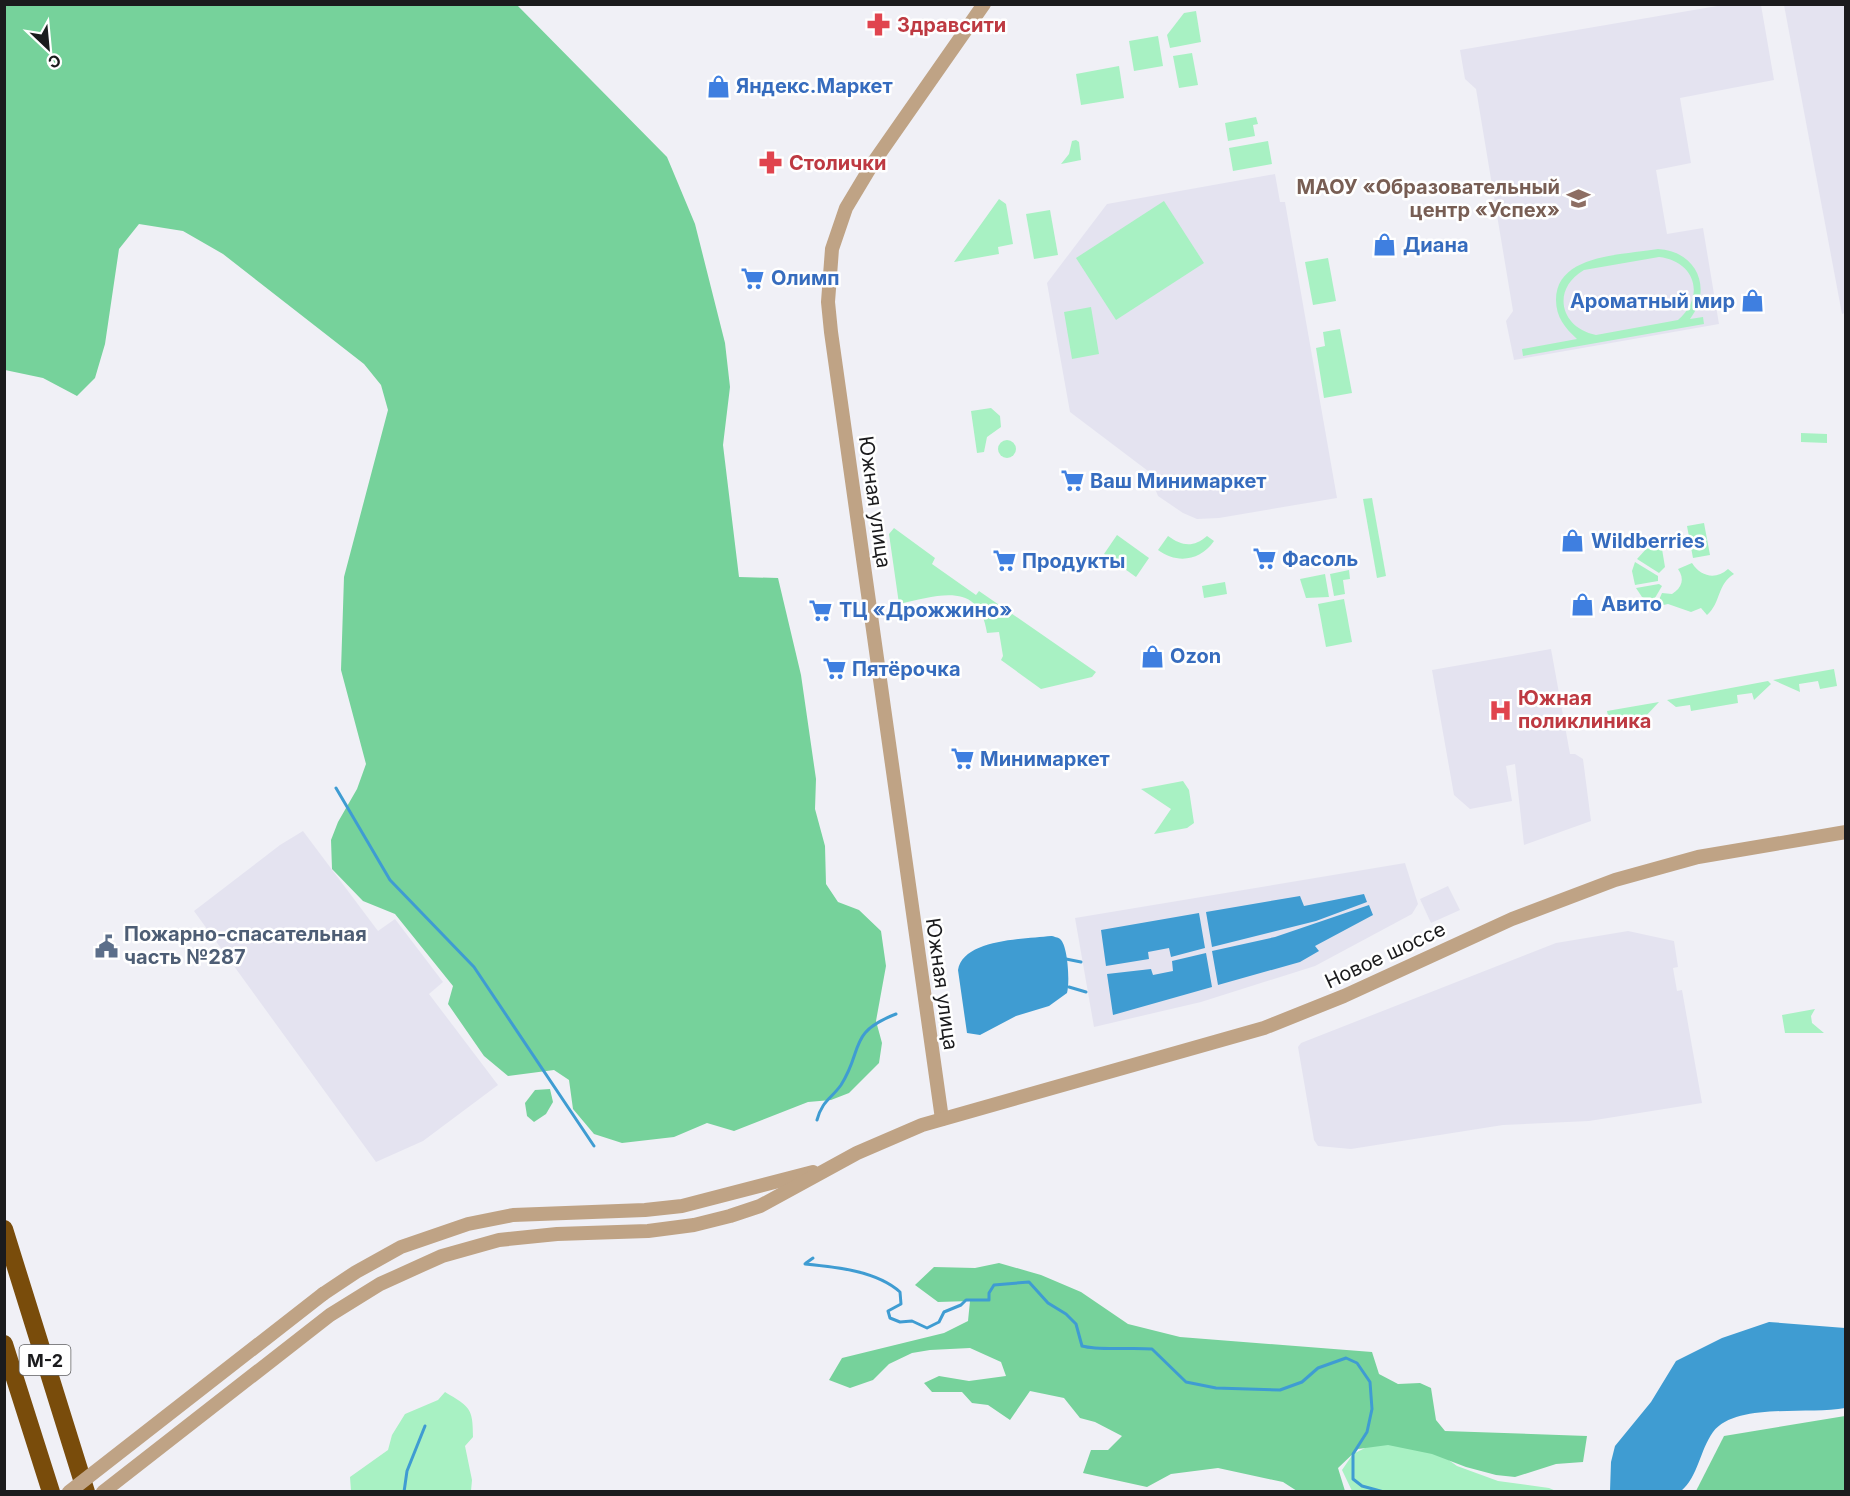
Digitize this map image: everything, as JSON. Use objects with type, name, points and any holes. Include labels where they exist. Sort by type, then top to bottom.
[{"type":"highway","name":"М-2","points":[[4,1229],[86,1491]]},
{"type":"highway","name":"М-2","points":[[4,1344],[51,1491]]},
{"type":"street","name":"Южная улица","points":[[942,1119],[831,332],[829,271],[836,234],[858,186],[984,4]]},
{"type":"street","name":"Новое шоссе","points":[[826,1169],[892,1137],[942,1119],[1137,1066],[1264,1028],[1344,996],[1512,919],[1615,880],[1698,857],[1845,832]]},
{"type":"street","points":[[69,1491],[323,1294],[356,1272],[401,1247],[468,1224],[513,1215],[645,1210],[682,1206],[826,1169]]},
{"type":"street","points":[[104,1491],[330,1315],[371,1289],[413,1267],[470,1246],[531,1236],[648,1231],[694,1225],[760,1206],[826,1169]]},
{"type":"shaded area","name":"МАОУ «Образовательный центр «Успех»","points":[[1723,5],[1761,5],[1774,80],[1680,98],[1691,163],[1656,170],[1667,234],[1703,228],[1719,324],[1514,360],[1506,321],[1513,311],[1476,89],[1465,79],[1460,50]]},
{"type":"shaded area","points":[[1784,5],[1845,5],[1845,313],[1842,314]]},
{"type":"shaded area","points":[[1275,174],[1280,202],[1285,202],[1337,498],[1219,518],[1197,519],[1183,513],[1158,496],[1148,471],[1070,412],[1047,283],[1107,204]]},
{"type":"shaded area","name":"Южная поликлиника","points":[[1551,649],[1570,754],[1583,759],[1591,821],[1524,845],[1515,764],[1506,766],[1512,801],[1470,809],[1454,795],[1432,670]]},
{"type":"shaded area","points":[[303,831],[378,931],[395,919],[443,982],[429,994],[498,1085],[423,1141],[376,1162],[194,911],[280,845]]},
{"type":"shaded area","points":[[1405,863],[1418,904],[1412,914],[1315,966],[1201,1002],[1094,1027],[1075,918]]},
{"type":"shaded area","points":[[1448,886],[1460,910],[1431,923],[1420,899]]},
{"type":"shaded area","points":[[1628,931],[1674,941],[1678,967],[1673,968],[1677,991],[1682,990],[1702,1103],[1589,1121],[1503,1125],[1351,1149],[1318,1146],[1314,1140],[1298,1047],[1301,1043],[1556,943]]},
{"type":"green space","points":[[5,4],[517,5],[667,157],[695,224],[725,343],[730,387],[723,445],[739,577],[778,578],[801,675],[816,779],[815,809],[825,846],[826,884],[838,902],[859,910],[881,931],[886,966],[876,1021],[882,1043],[879,1063],[849,1093],[831,1100],[808,1102],[734,1131],[707,1123],[674,1137],[622,1143],[594,1134],[573,1109],[569,1080],[554,1070],[508,1076],[484,1056],[448,1004],[453,986],[395,914],[363,901],[332,869],[331,840],[338,822],[357,789],[366,764],[341,670],[344,577],[388,410],[381,385],[364,364],[223,254],[183,231],[139,224],[119,249],[105,344],[95,378],[77,396],[43,378],[5,370]]},
{"type":"green space","points":[[1196,11],[1201,42],[1170,48],[1167,35],[1184,13]]},
{"type":"green space","points":[[1158,36],[1163,66],[1134,71],[1129,41]]},
{"type":"green space","points":[[1192,53],[1198,85],[1179,88],[1173,56]]},
{"type":"green space","points":[[1119,66],[1124,98],[1081,105],[1076,74]]},
{"type":"green space","points":[[1256,117],[1258,124],[1253,125],[1255,136],[1228,141],[1225,123]]},
{"type":"green space","points":[[1072,141],[1079,142],[1081,160],[1061,164],[1069,154]]},
{"type":"green space","points":[[1268,141],[1272,164],[1233,171],[1229,148]]},
{"type":"green space","points":[[999,199],[1006,204],[1013,244],[998,247],[999,254],[954,262]]},
{"type":"green space","points":[[1164,201],[1204,263],[1116,320],[1076,258]]},
{"type":"green space","points":[[1050,210],[1058,255],[1034,259],[1026,214]]},
{"type":"green space","points":[[1658,249],[1672,251],[1691,264],[1700,284],[1700,296],[1690,319],[1703,317],[1704,324],[1523,356],[1522,349],[1577,339],[1562,322],[1556,306],[1559,285],[1567,273],[1595,259]],"holes":[[[1659,257],[1671,260],[1688,272],[1694,291],[1687,311],[1678,320],[1596,335],[1574,325],[1568,316],[1564,307],[1567,287],[1584,270]]]},
{"type":"green space","points":[[1328,258],[1336,301],[1313,305],[1305,262]]},
{"type":"green space","points":[[1091,307],[1099,354],[1072,359],[1064,312]]},
{"type":"green space","points":[[1340,329],[1352,393],[1324,398],[1316,348],[1325,346],[1323,332]]},
{"type":"green space","points":[[991,408],[1000,416],[1001,427],[987,437],[984,452],[977,453],[971,411]]},
{"type":"green space","points":[[1801,433],[1827,434],[1827,443],[1801,442]]},
{"type":"green space","points":[[1007,440],[1013,443],[1016,449],[1013,455],[1007,458],[1001,455],[998,449],[1001,443]]},
{"type":"green space","points":[[1372,498],[1386,576],[1377,578],[1363,499]]},
{"type":"green space","points":[[1704,523],[1710,555],[1693,558],[1687,526]]},
{"type":"green space","points":[[894,528],[935,558],[932,564],[976,595],[979,591],[1096,672],[1092,677],[1041,689],[1001,660],[1003,656],[999,632],[987,633],[983,616],[966,598],[942,596],[899,604],[889,534]]},
{"type":"green space","points":[[1117,535],[1149,558],[1136,577],[1104,554]]},
{"type":"green space","points":[[1168,536],[1183,544],[1192,544],[1207,536],[1214,541],[1202,553],[1180,559],[1158,550]]},
{"type":"green space","points":[[1661,543],[1665,567],[1659,573],[1637,559],[1647,548]]},
{"type":"green space","points":[[1635,562],[1658,576],[1658,581],[1635,585],[1632,571]]},
{"type":"green space","points":[[1692,563],[1704,574],[1719,575],[1728,569],[1734,574],[1725,583],[1715,605],[1707,615],[1701,608],[1691,612],[1668,604],[1659,606],[1658,602],[1662,593],[1672,594],[1680,586],[1682,580],[1678,569]]},
{"type":"green space","points":[[1349,570],[1350,579],[1343,580],[1345,594],[1334,596],[1330,574]]},
{"type":"green space","points":[[1325,574],[1329,597],[1306,598],[1300,579]]},
{"type":"green space","points":[[1225,582],[1227,594],[1204,598],[1202,586]]},
{"type":"green space","points":[[1659,584],[1662,586],[1652,603],[1642,597],[1636,588]]},
{"type":"green space","points":[[1344,599],[1352,642],[1326,647],[1318,604]]},
{"type":"green space","points":[[1834,669],[1837,686],[1820,689],[1818,681],[1799,684],[1800,692],[1773,680]]},
{"type":"green space","points":[[1768,681],[1771,684],[1754,700],[1752,693],[1737,695],[1738,703],[1691,711],[1690,705],[1676,707],[1667,700]]},
{"type":"green space","points":[[1659,702],[1644,718],[1610,725],[1607,711]]},
{"type":"green space","points":[[1183,781],[1189,790],[1194,823],[1187,828],[1154,834],[1171,809],[1141,789]]},
{"type":"green space","points":[[1815,1009],[1811,1016],[1812,1023],[1824,1033],[1785,1033],[1782,1015]]},
{"type":"green space","points":[[550,1089],[553,1102],[546,1114],[534,1122],[527,1116],[525,1103],[535,1090]]},
{"type":"green space","points":[[999,1263],[1041,1275],[1081,1292],[1128,1324],[1180,1337],[1372,1352],[1379,1374],[1398,1384],[1420,1383],[1431,1388],[1436,1420],[1445,1431],[1587,1436],[1583,1462],[1556,1464],[1515,1477],[1496,1475],[1432,1454],[1388,1445],[1358,1449],[1338,1468],[1345,1491],[1297,1491],[1283,1482],[1218,1468],[1171,1474],[1147,1487],[1083,1473],[1091,1450],[1108,1450],[1122,1436],[1095,1422],[1080,1418],[1064,1398],[1030,1391],[1010,1420],[988,1405],[972,1403],[962,1392],[932,1392],[924,1383],[939,1376],[969,1381],[1006,1376],[1001,1362],[970,1348],[912,1353],[889,1364],[873,1380],[850,1388],[829,1380],[842,1358],[944,1333],[968,1321],[970,1301],[938,1302],[915,1285],[934,1267],[975,1268]]},
{"type":"green space","points":[[445,1392],[465,1405],[471,1414],[473,1437],[465,1446],[472,1480],[471,1491],[351,1491],[350,1477],[388,1450],[392,1435],[405,1414],[438,1400]]},
{"type":"green space","points":[[1845,1416],[1845,1491],[1696,1491],[1724,1436]]},
{"type":"green space","points":[[1381,1440],[1429,1446],[1457,1466],[1498,1481],[1556,1491],[1352,1491],[1342,1470],[1353,1454]]},
{"type":"water","points":[[1364,894],[1367,902],[1316,921],[1212,947],[1206,912],[1300,896],[1304,906]]},
{"type":"water","points":[[1369,905],[1373,915],[1315,946],[1319,951],[1300,962],[1218,985],[1212,951],[1275,937]]},
{"type":"water","points":[[1199,913],[1205,948],[1171,957],[1169,948],[1148,952],[1149,959],[1106,966],[1101,930]]},
{"type":"water","points":[[1051,936],[1060,939],[1067,956],[1067,993],[1049,1006],[1016,1016],[980,1035],[967,1033],[958,970],[962,960],[971,952],[997,942]]},
{"type":"water","points":[[1206,953],[1212,987],[1113,1015],[1107,974],[1151,969],[1153,975],[1173,971],[1172,961]]},
{"type":"water","points":[[1769,1322],[1845,1328],[1845,1408],[1774,1411],[1738,1417],[1724,1423],[1713,1432],[1695,1471],[1681,1491],[1610,1491],[1611,1462],[1615,1446],[1651,1402],[1676,1361],[1722,1338]]},
{"type":"waterway","points":[[336,788],[390,880],[474,967],[594,1146]]},
{"type":"waterway","points":[[1066,959],[1081,962]]},
{"type":"waterway","points":[[1069,987],[1086,992]]},
{"type":"waterway","points":[[817,1120],[824,1104],[841,1085],[863,1035],[870,1028],[896,1014]]},
{"type":"waterway","points":[[806,1263],[813,1258]]},
{"type":"waterway","points":[[805,1264],[855,1271],[880,1279],[900,1292],[901,1304],[888,1311],[890,1318],[900,1322],[912,1321],[927,1328],[939,1322],[944,1312],[961,1305],[966,1300],[989,1300],[989,1293],[994,1285],[1029,1282],[1048,1303],[1066,1314],[1076,1324],[1082,1346],[1152,1349],[1186,1382],[1216,1388],[1280,1390],[1302,1382],[1318,1368],[1346,1358],[1357,1363],[1370,1382],[1372,1409],[1367,1432],[1353,1454],[1353,1479],[1362,1486],[1384,1492]]},
{"type":"waterway","points":[[404,1492],[407,1471],[425,1426]]},
{"type":"waterway","points":[[1492,1492],[1505,1492]]},
{"type":"place","name":"Здравсити","points":[[879,25]]},
{"type":"place","name":"Яндекс.Маркет","points":[[718,86]]},
{"type":"place","name":"Столички","points":[[771,163]]},
{"type":"place","name":"МАОУ «Образовательный центр «Успех»","points":[[1578,199]]},
{"type":"place","name":"Диана","points":[[1385,245]]},
{"type":"place","name":"Олимп","points":[[753,278]]},
{"type":"place","name":"Ароматный мир","points":[[1753,301]]},
{"type":"place","name":"Ваш Минимаркет","points":[[1072,481]]},
{"type":"place","name":"Wildberries","points":[[1573,541]]},
{"type":"place","name":"Фасоль","points":[[1264,559]]},
{"type":"place","name":"Продукты","points":[[1004,561]]},
{"type":"place","name":"Авито","points":[[1583,604]]},
{"type":"place","name":"ТЦ «Дрожжино»","points":[[821,610]]},
{"type":"place","name":"Ozon","points":[[1152,656]]},
{"type":"place","name":"Пятёрочка","points":[[834,669]]},
{"type":"place","name":"Южная поликлиника","points":[[1500,710]]},
{"type":"place","name":"Минимаркет","points":[[962,759]]},
{"type":"place","name":"Пожарно-спасательная часть №287","points":[[106,946]]}]
